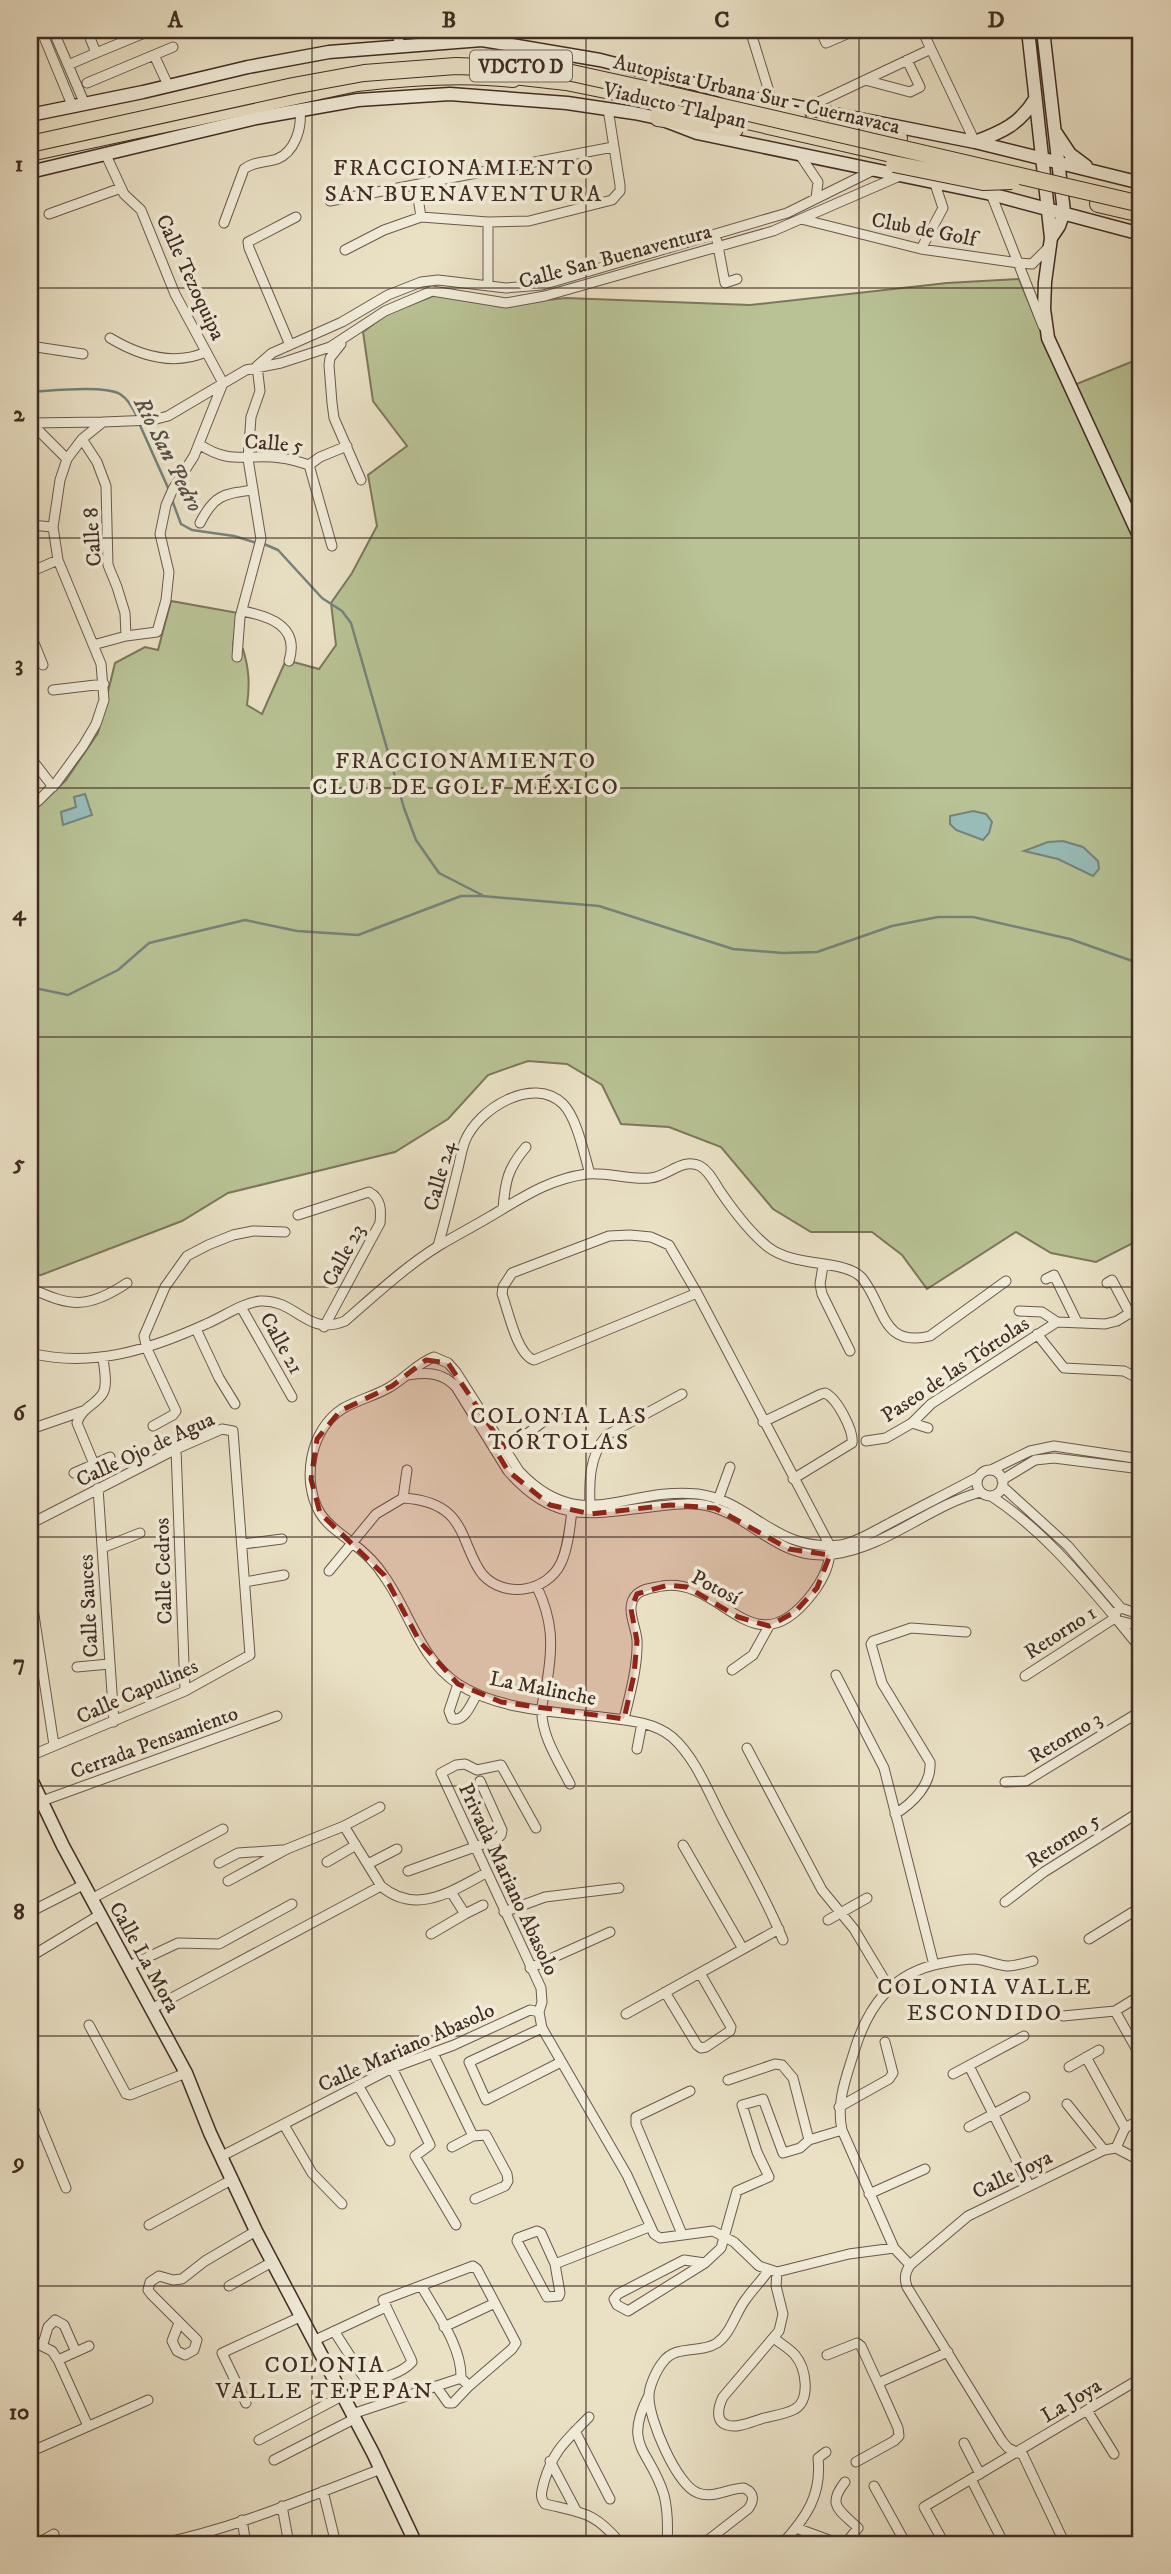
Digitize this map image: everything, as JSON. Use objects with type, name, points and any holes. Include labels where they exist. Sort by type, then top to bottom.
[{"type":"highway","name":"Viaducto Tlalpan","points":[[30,142],[312,78],[364,70],[461,62],[536,67],[591,77],[823,135],[1009,177],[1141,214]]},
{"type":"highway","name":"Autopista Urbana Sur - Cuernavaca","points":[[30,142],[364,73],[456,66],[536,69],[572,73],[1009,177],[1141,214]]},
{"type":"highway","name":"Autopista Urbana Sur - Cuernavaca","points":[[30,151],[362,79],[411,74],[496,74],[566,82],[617,92],[1141,203]]},
{"type":"highway","name":"Viaducto Tlalpan","points":[[30,151],[357,83],[466,76],[578,87],[823,135]]},
{"type":"highway","points":[[729,93],[823,135]]},
{"type":"highway","points":[[658,118],[782,138],[823,135]]},
{"type":"highway","points":[[873,135],[971,154],[1009,177],[983,182],[899,169],[858,143],[873,135]]},
{"type":"highway","name":"Viaducto Tlalpan","points":[[1102,201],[1141,203]]},
{"type":"main road","points":[[1028,30],[1050,242],[1044,309],[1048,338],[1141,540]]},
{"type":"main road","points":[[1043,30],[1064,212],[1050,242]]},
{"type":"main road","name":"Viaducto Tlalpan","points":[[30,115],[329,51],[480,35],[600,60],[729,93],[975,142],[1141,183]]},
{"type":"main road","name":"Viaducto Tlalpan","points":[[30,172],[256,118],[358,100],[450,94],[567,103],[658,118],[697,133],[800,155],[874,170],[899,169],[934,181],[1047,207],[1141,234]]},
{"type":"main road","points":[[975,142],[1000,133],[1012,125],[1027,114],[1035,99]]},
{"type":"main road","points":[[1054,130],[1070,154],[1091,171]]},
{"type":"main road","name":"Calle La Mora","points":[[30,1777],[83,1885],[186,2073],[210,2133],[256,2231],[381,2469],[416,2544]]},
{"type":"street","points":[[41,30],[78,104]]},
{"type":"street","points":[[53,30],[68,65],[78,104]]},
{"type":"street","points":[[87,30],[96,53]]},
{"type":"street","points":[[68,65],[146,30]]},
{"type":"street","points":[[396,30],[400,45]]},
{"type":"street","points":[[750,30],[772,101]]},
{"type":"street","points":[[820,30],[826,43],[856,30]]},
{"type":"street","points":[[922,30],[975,142]]},
{"type":"street","points":[[88,83],[173,47]]},
{"type":"street","points":[[806,108],[931,49]]},
{"type":"street","points":[[154,55],[168,85]]},
{"type":"street","points":[[865,80],[910,92],[920,87],[907,60]]},
{"type":"street","points":[[345,250],[384,230],[421,218],[488,222],[529,221],[612,200],[620,191],[620,185],[608,109]]},
{"type":"street","points":[[224,223],[244,169],[250,164],[278,158],[289,150],[299,132],[300,110]]},
{"type":"street","points":[[330,201],[613,146]]},
{"type":"street","name":"Calle Tezoquipa","points":[[105,153],[121,188],[141,210],[176,294],[223,383]]},
{"type":"street","points":[[800,155],[818,182],[816,198]]},
{"type":"street","name":"Calle San Buenaventura","points":[[103,422],[153,421],[168,416],[246,370],[322,350],[384,311],[432,291],[506,303],[545,296],[772,232],[802,220],[899,169]]},
{"type":"street","name":"Calle San Buenaventura","points":[[257,366],[272,353],[341,322],[388,295],[421,282],[438,280],[506,288],[542,285],[787,213],[874,170]]},
{"type":"street","points":[[921,249],[943,208],[934,181]]},
{"type":"street","points":[[416,185],[421,218]]},
{"type":"street","points":[[49,214],[121,188]]},
{"type":"street","points":[[991,194],[1048,338]]},
{"type":"street","name":"Club de Golf","points":[[787,213],[802,220],[921,249],[1019,263]]},
{"type":"street","points":[[290,345],[248,248],[248,242],[296,217]]},
{"type":"street","name":"Calle San Buenaventura","points":[[488,222],[488,286]]},
{"type":"street","points":[[715,236],[725,283],[737,279]]},
{"type":"street","points":[[1019,263],[1032,264],[1050,242]]},
{"type":"street","points":[[348,335],[334,352],[329,365],[334,418],[361,480]]},
{"type":"street","points":[[110,338],[130,350],[173,359],[190,359],[206,352]]},
{"type":"street","points":[[30,346],[83,354]]},
{"type":"street","points":[[237,657],[242,611],[261,544],[248,459],[251,417],[260,391],[257,366]]},
{"type":"street","points":[[93,645],[126,636],[157,632],[166,600],[169,572],[160,534],[166,505],[199,444],[223,383]]},
{"type":"street","points":[[30,423],[103,422]]},
{"type":"street","points":[[30,801],[38,801],[68,769],[96,723],[104,700],[101,664],[58,560],[52,527],[60,480],[67,459],[82,439],[103,422]]},
{"type":"street","points":[[30,423],[67,459]]},
{"type":"street","name":"Calle 8","points":[[82,439],[97,462],[106,486],[108,565],[125,612],[126,636]]},
{"type":"street","name":"Calle 5","points":[[199,444],[223,457],[281,457],[309,465],[320,457],[347,446]]},
{"type":"street","points":[[309,465],[332,546]]},
{"type":"street","points":[[200,523],[217,498],[228,493],[253,489]]},
{"type":"street","points":[[30,525],[52,527]]},
{"type":"street","points":[[30,572],[58,560]]},
{"type":"street","points":[[242,611],[278,621],[289,637],[289,661]]},
{"type":"street","points":[[30,633],[43,664]]},
{"type":"street","points":[[53,690],[104,684]]},
{"type":"street","points":[[30,757],[52,787]]},
{"type":"street","name":"Calle 24","points":[[438,1246],[465,1140],[484,1117],[503,1102],[522,1094],[539,1093],[552,1096],[562,1103],[570,1113],[590,1174]]},
{"type":"street","points":[[503,1209],[509,1171],[513,1161],[526,1147]]},
{"type":"street","points":[[30,1353],[66,1360],[103,1358],[147,1349],[253,1302],[273,1302],[324,1327],[345,1321],[438,1246],[552,1181],[590,1174],[628,1179],[659,1178],[683,1164],[700,1166],[707,1172],[748,1226],[767,1246],[785,1258],[850,1270],[860,1276],[888,1326],[896,1334],[918,1339],[930,1336],[1006,1281]]},
{"type":"street","name":"Calle 23","points":[[298,1215],[369,1192],[379,1200],[381,1208],[380,1223],[324,1327]]},
{"type":"street","points":[[153,1426],[173,1415],[176,1410],[147,1349],[144,1336],[165,1287],[187,1256],[233,1235],[253,1231],[285,1232]]},
{"type":"street","points":[[697,1293],[534,1360],[528,1358],[521,1349],[502,1294],[503,1287],[512,1273],[609,1236],[651,1237],[669,1245],[697,1293],[830,1550],[821,1580],[807,1600],[782,1621],[769,1626],[753,1655],[733,1670]]},
{"type":"street","points":[[823,1266],[820,1284],[822,1294],[850,1351]]},
{"type":"street","points":[[1046,1279],[1054,1275],[1077,1322]]},
{"type":"street","points":[[1107,1283],[1112,1280],[1130,1314]]},
{"type":"street","points":[[30,1288],[53,1299],[88,1303],[107,1296],[127,1283]]},
{"type":"street","name":"Paseo de las Tórtolas","points":[[866,1441],[887,1438],[912,1423],[931,1404],[1057,1322],[1105,1324],[1117,1321],[1141,1306]]},
{"type":"street","name":"Calle 21","points":[[241,1307],[292,1397]]},
{"type":"street","points":[[1020,1311],[1042,1312],[1057,1322]]},
{"type":"street","points":[[196,1329],[219,1378],[235,1404]]},
{"type":"street","points":[[1037,1334],[1064,1368],[1124,1371],[1141,1380]]},
{"type":"street","name":"La Malinche","points":[[500,1449],[456,1372],[448,1363],[434,1357],[392,1386],[340,1411],[328,1421],[317,1438],[312,1457],[314,1498],[320,1513],[333,1530],[353,1543],[384,1575],[430,1657],[458,1684],[501,1702],[624,1719],[669,1734],[691,1760],[783,1940]]},
{"type":"street","points":[[34,1428],[83,1411],[103,1394],[106,1383],[103,1358]]},
{"type":"street","points":[[406,1376],[433,1373],[448,1379],[500,1449],[508,1471],[530,1493],[550,1505],[590,1510],[697,1504],[715,1508],[789,1549],[830,1550],[868,1545],[962,1497],[996,1494],[1002,1483],[1035,1460],[1054,1458],[1141,1469]]},
{"type":"street","points":[[763,1422],[821,1394],[825,1393],[834,1398],[853,1436],[852,1443],[793,1479]]},
{"type":"street","points":[[590,1510],[593,1457],[598,1445],[607,1435],[682,1394]]},
{"type":"street","points":[[500,1449],[559,1410]]},
{"type":"street","points":[[83,1411],[77,1423],[94,1464]]},
{"type":"street","points":[[912,1423],[928,1428]]},
{"type":"street","name":"Calle Ojo de Agua","points":[[30,1524],[176,1449],[222,1429],[233,1431],[235,1436],[243,1544]]},
{"type":"street","points":[[590,1510],[675,1494],[698,1494],[718,1500],[790,1540],[830,1550],[872,1532],[978,1478],[986,1471],[1030,1451],[1054,1446],[1141,1459]]},
{"type":"street","name":"Calle Cedros","points":[[176,1449],[185,1691]]},
{"type":"street","points":[[74,1473],[110,1457]]},
{"type":"street","points":[[718,1500],[730,1467]]},
{"type":"street","points":[[403,1498],[407,1470]]},
{"type":"street","points":[[991,1470],[1068,1546],[1121,1608],[1134,1612],[1139,1621]]},
{"type":"street","points":[[978,1478],[977,1483],[986,1494],[1009,1508],[1063,1556],[1141,1649]]},
{"type":"street","name":"Calle Sauces","points":[[98,1488],[114,1722]]},
{"type":"street","points":[[329,1571],[376,1514],[403,1498],[429,1502],[451,1516],[474,1562],[493,1583],[511,1589],[537,1587],[561,1564],[572,1509]]},
{"type":"street","points":[[102,1548],[140,1533]]},
{"type":"street","points":[[282,1539],[243,1544],[245,1583],[284,1576]]},
{"type":"street","name":"Calle Capulines","points":[[30,1756],[185,1691],[246,1659],[250,1650],[245,1583]]},
{"type":"street","name":"Potosí","points":[[624,1719],[634,1675],[637,1641],[631,1609],[637,1594],[646,1589],[668,1585],[687,1587],[738,1617],[769,1626]]},
{"type":"street","points":[[537,1587],[549,1618],[552,1644],[541,1709],[550,1743],[570,1784]]},
{"type":"street","points":[[30,1588],[54,1745]]},
{"type":"street","name":"Retorno 1","points":[[1025,1676],[1115,1618],[1116,1611],[1121,1608]]},
{"type":"street","points":[[1115,1618],[1139,1621]]},
{"type":"street","points":[[895,1814],[914,1800],[924,1786],[931,1772],[930,1762],[882,1683],[871,1644],[911,1628],[967,1632]]},
{"type":"street","points":[[77,1667],[109,1664]]},
{"type":"street","points":[[836,1675],[884,1768],[934,1965]]},
{"type":"street","points":[[458,1684],[449,1712],[452,1718],[462,1718],[477,1694]]},
{"type":"street","name":"Retorno 3","points":[[1005,1782],[1026,1781],[1141,1711]]},
{"type":"street","name":"Cerrada Pensamiento","points":[[43,1801],[277,1716]]},
{"type":"street","points":[[637,1749],[642,1723]]},
{"type":"street","points":[[747,1748],[816,1879],[854,1929],[890,1989]]},
{"type":"street","name":"Privada Mariano Abasolo","points":[[536,1828],[501,1765],[477,1770],[466,1765],[456,1765],[441,1773],[541,1988],[542,2002],[534,2011],[627,2175],[649,2227]]},
{"type":"street","points":[[408,1871],[474,1848],[501,1835],[502,1830],[480,1781]]},
{"type":"street","points":[[228,1881],[287,1849],[344,1826],[380,1807]]},
{"type":"street","name":"Retorno 5","points":[[1005,1902],[1044,1871],[1141,1811]]},
{"type":"street","points":[[344,1826],[381,1886],[390,1894],[405,1900],[423,1901],[451,1892],[486,1873]]},
{"type":"street","points":[[91,1899],[223,1829]]},
{"type":"street","points":[[683,1844],[743,1949]]},
{"type":"street","points":[[327,1862],[356,1845]]},
{"type":"street","points":[[219,1863],[238,1853],[287,1849]]},
{"type":"street","points":[[368,1864],[397,1849]]},
{"type":"street","points":[[30,1912],[83,1885]]},
{"type":"street","points":[[151,2009],[381,1886]]},
{"type":"street","points":[[504,1912],[545,1896],[619,1888]]},
{"type":"street","points":[[451,1892],[465,1914]]},
{"type":"street","points":[[828,1920],[867,1898]]},
{"type":"street","points":[[129,1966],[178,1942],[219,1944],[292,1904]]},
{"type":"street","points":[[431,1934],[483,1905]]},
{"type":"street","points":[[1088,1939],[1141,1907]]},
{"type":"street","points":[[30,1957],[101,1914]]},
{"type":"street","points":[[626,2014],[779,1929]]},
{"type":"street","points":[[530,1968],[610,1932]]},
{"type":"street","points":[[1033,1961],[1008,1966],[974,1959],[934,1965],[909,1974],[880,1997],[862,2026],[839,2107],[842,2130],[869,2194],[894,2248],[911,2265],[904,2280],[907,2287],[1002,2441],[1008,2448],[1023,2455],[1065,2544]]},
{"type":"street","points":[[666,1992],[697,2045],[706,2047],[730,2031],[731,2027],[700,1973]]},
{"type":"street","points":[[1063,2016],[1115,2011],[1141,1995]]},
{"type":"street","name":"Calle Mariano Abasolo","points":[[222,2156],[392,2068],[534,2011]]},
{"type":"street","points":[[1115,2011],[1141,2057]]},
{"type":"street","points":[[89,2025],[126,2094],[130,2095],[186,2073]]},
{"type":"street","points":[[542,2028],[468,2062],[486,2099],[561,2062]]},
{"type":"street","points":[[953,2074],[1024,2036]]},
{"type":"street","points":[[839,2107],[889,2079],[893,2073],[885,2042]]},
{"type":"street","points":[[1069,2067],[1099,2050]]},
{"type":"street","points":[[433,2053],[474,2136]]},
{"type":"street","points":[[1086,2057],[1125,2128]]},
{"type":"street","points":[[728,2080],[775,2064],[782,2065],[793,2078],[809,2140]]},
{"type":"street","points":[[969,2066],[1029,2185]]},
{"type":"street","points":[[392,2068],[430,2145],[415,2156],[456,2225]]},
{"type":"street","points":[[358,2085],[390,2141]]},
{"type":"street","points":[[681,2234],[635,2117],[690,2091]]},
{"type":"street","points":[[969,2127],[1025,2097]]},
{"type":"street","points":[[705,2263],[684,2260],[618,2294],[614,2299],[617,2305],[628,2311],[705,2263],[721,2248],[737,2191],[769,2177],[757,2152],[742,2105],[763,2099],[783,2153],[800,2147],[809,2140],[842,2130]]},
{"type":"street","points":[[30,2100],[66,2188]]},
{"type":"street","points":[[1067,2104],[1104,2150]]},
{"type":"street","points":[[1141,2119],[1125,2128],[1116,2148],[1141,2160]]},
{"type":"street","points":[[284,2125],[312,2173],[342,2203]]},
{"type":"street","points":[[452,2147],[483,2134],[491,2141],[507,2174],[508,2181],[505,2186],[475,2199]]},
{"type":"street","name":"Calle Joya","points":[[911,2265],[968,2216],[1104,2150],[1116,2148]]},
{"type":"street","points":[[869,2194],[925,2169]]},
{"type":"street","points":[[149,2225],[233,2179]]},
{"type":"street","points":[[555,2264],[649,2227],[654,2234],[667,2239],[681,2234],[713,2231],[724,2236],[759,2266],[773,2271],[849,2254],[894,2248]]},
{"type":"street","points":[[179,2323],[148,2290],[150,2282],[159,2276],[173,2280],[182,2279],[205,2260],[256,2231]]},
{"type":"street","points":[[537,2231],[541,2233],[555,2264],[560,2293],[559,2296],[547,2297],[517,2241],[518,2238],[537,2231]]},
{"type":"street","points":[[229,2286],[272,2262]]},
{"type":"street","points":[[334,2331],[365,2379],[375,2380],[406,2368],[412,2362],[411,2359],[383,2300],[472,2266],[477,2269],[516,2343],[453,2403],[448,2403],[436,2386]]},
{"type":"street","points":[[773,2271],[783,2314],[779,2331],[743,2370],[723,2397],[718,2414],[728,2426],[794,2410],[803,2402],[806,2387],[799,2362],[796,2356],[774,2338]]},
{"type":"street","points":[[667,2544],[664,2495],[636,2431],[640,2412],[663,2362],[671,2354],[716,2343],[730,2330],[746,2298],[773,2271]]},
{"type":"street","points":[[422,2287],[461,2366],[461,2378],[469,2386]]},
{"type":"street","points":[[444,2327],[495,2303]]},
{"type":"street","points":[[313,2341],[386,2307]]},
{"type":"street","points":[[246,2403],[222,2353],[300,2317]]},
{"type":"street","points":[[43,2344],[51,2323],[60,2321],[76,2352]]},
{"type":"street","points":[[30,2340],[43,2344],[52,2351],[88,2426]]},
{"type":"street","points":[[827,2355],[857,2343],[861,2346],[898,2428],[899,2436],[894,2441],[856,2462]]},
{"type":"street","points":[[58,2360],[89,2346]]},
{"type":"street","points":[[878,2384],[948,2352]]},
{"type":"street","points":[[274,2460],[353,2416],[461,2378]]},
{"type":"street","name":"La Joya","points":[[940,2536],[924,2507],[1088,2412],[1141,2378]]},
{"type":"street","points":[[649,2395],[653,2419],[664,2446],[692,2491],[702,2495],[744,2488],[750,2490],[753,2497],[753,2503],[748,2510],[703,2544]]},
{"type":"street","points":[[259,2440],[342,2396]]},
{"type":"street","points":[[30,2452],[148,2400]]},
{"type":"street","points":[[1088,2412],[1114,2454]]},
{"type":"street","points":[[589,2417],[556,2451],[550,2461],[541,2494],[542,2500],[545,2504],[577,2511],[598,2520],[621,2544]]},
{"type":"street","points":[[575,2431],[610,2499]]},
{"type":"street","points":[[964,2443],[975,2477],[1004,2544]]},
{"type":"street","points":[[782,2544],[814,2502],[820,2473],[818,2458],[826,2452]]},
{"type":"street","points":[[550,2461],[577,2511]]},
{"type":"street","points":[[158,2544],[187,2541],[381,2469]]},
{"type":"street","points":[[796,2528],[843,2544],[858,2528],[835,2501],[835,2494],[845,2482]]},
{"type":"street","points":[[874,2486],[906,2544]]},
{"type":"street","points":[[323,2491],[336,2544]]},
{"type":"street","points":[[282,2505],[289,2544]]},
{"type":"street","points":[[242,2520],[246,2544]]},
{"type":"street","points":[[37,2544],[54,2534]]},
{"type":"highlighted area","points":[[426,1360],[448,1363],[504,1447],[496,1451],[508,1471],[550,1505],[591,1514],[670,1505],[715,1508],[789,1549],[830,1555],[817,1588],[795,1612],[769,1626],[738,1617],[687,1587],[668,1585],[637,1594],[631,1609],[637,1641],[634,1675],[624,1719],[501,1702],[458,1684],[420,1642],[384,1575],[320,1513],[311,1479],[317,1439],[340,1411],[392,1386]]},
{"type":"green space","points":[[1019,279],[1048,349],[1141,550],[1141,1239],[1096,1262],[1051,1253],[1016,1232],[927,1289],[902,1255],[872,1232],[811,1232],[773,1209],[721,1147],[669,1127],[621,1124],[602,1085],[567,1064],[528,1061],[488,1075],[448,1119],[395,1152],[228,1193],[182,1221],[41,1275],[30,1275],[30,807],[38,807],[66,780],[98,733],[115,663],[145,647],[158,650],[171,601],[238,613],[233,645],[243,649],[245,656],[248,677],[247,705],[262,714],[286,660],[319,669],[336,645],[331,603],[352,573],[377,526],[368,475],[407,446],[373,401],[363,332],[387,314],[441,293],[528,302],[566,298],[750,305],[947,283]]},
{"type":"green space","points":[[1141,358],[1141,535],[1074,385]]},
{"type":"water","points":[[85,794],[92,815],[63,825],[61,812],[76,807],[74,797]]},
{"type":"water","points":[[973,811],[986,814],[992,822],[989,833],[983,840],[956,830],[950,824],[950,816]]},
{"type":"water","points":[[1063,841],[1083,847],[1098,861],[1099,869],[1093,876],[1058,859],[1024,851],[1048,842]]},
{"type":"waterway","name":"Río San Pedro","points":[[30,392],[76,389],[112,391],[125,398],[137,417]]},
{"type":"waterway","name":"Río San Pedro","points":[[139,423],[169,490]]},
{"type":"waterway","name":"Río San Pedro","points":[[172,500],[181,524],[192,530],[234,536],[257,543]]},
{"type":"waterway","name":"Río San Pedro","points":[[264,544],[278,550],[322,598],[342,611],[351,623],[404,808],[416,840],[439,873],[482,895]]},
{"type":"waterway","points":[[30,987],[68,995],[118,970],[149,943],[245,920],[297,931],[358,935],[461,896],[599,906],[733,949],[783,953],[817,952],[892,926],[938,917],[973,917],[1070,939],[1141,964]]},
{"type":"district","name":"FRACCIONAMIENTO SAN BUENAVENTURA","points":[[464,180]]},
{"type":"district","name":"FRACCIONAMIENTO CLUB DE GOLF MÉXICO","points":[[466,773]]},
{"type":"district","name":"COLONIA LAS TÓRTOLAS","points":[[559,1428]]},
{"type":"district","name":"COLONIA VALLE ESCONDIDO","points":[[985,1999]]},
{"type":"district","name":"COLONIA VALLE TEPEPAN","points":[[325,2377]]}]
